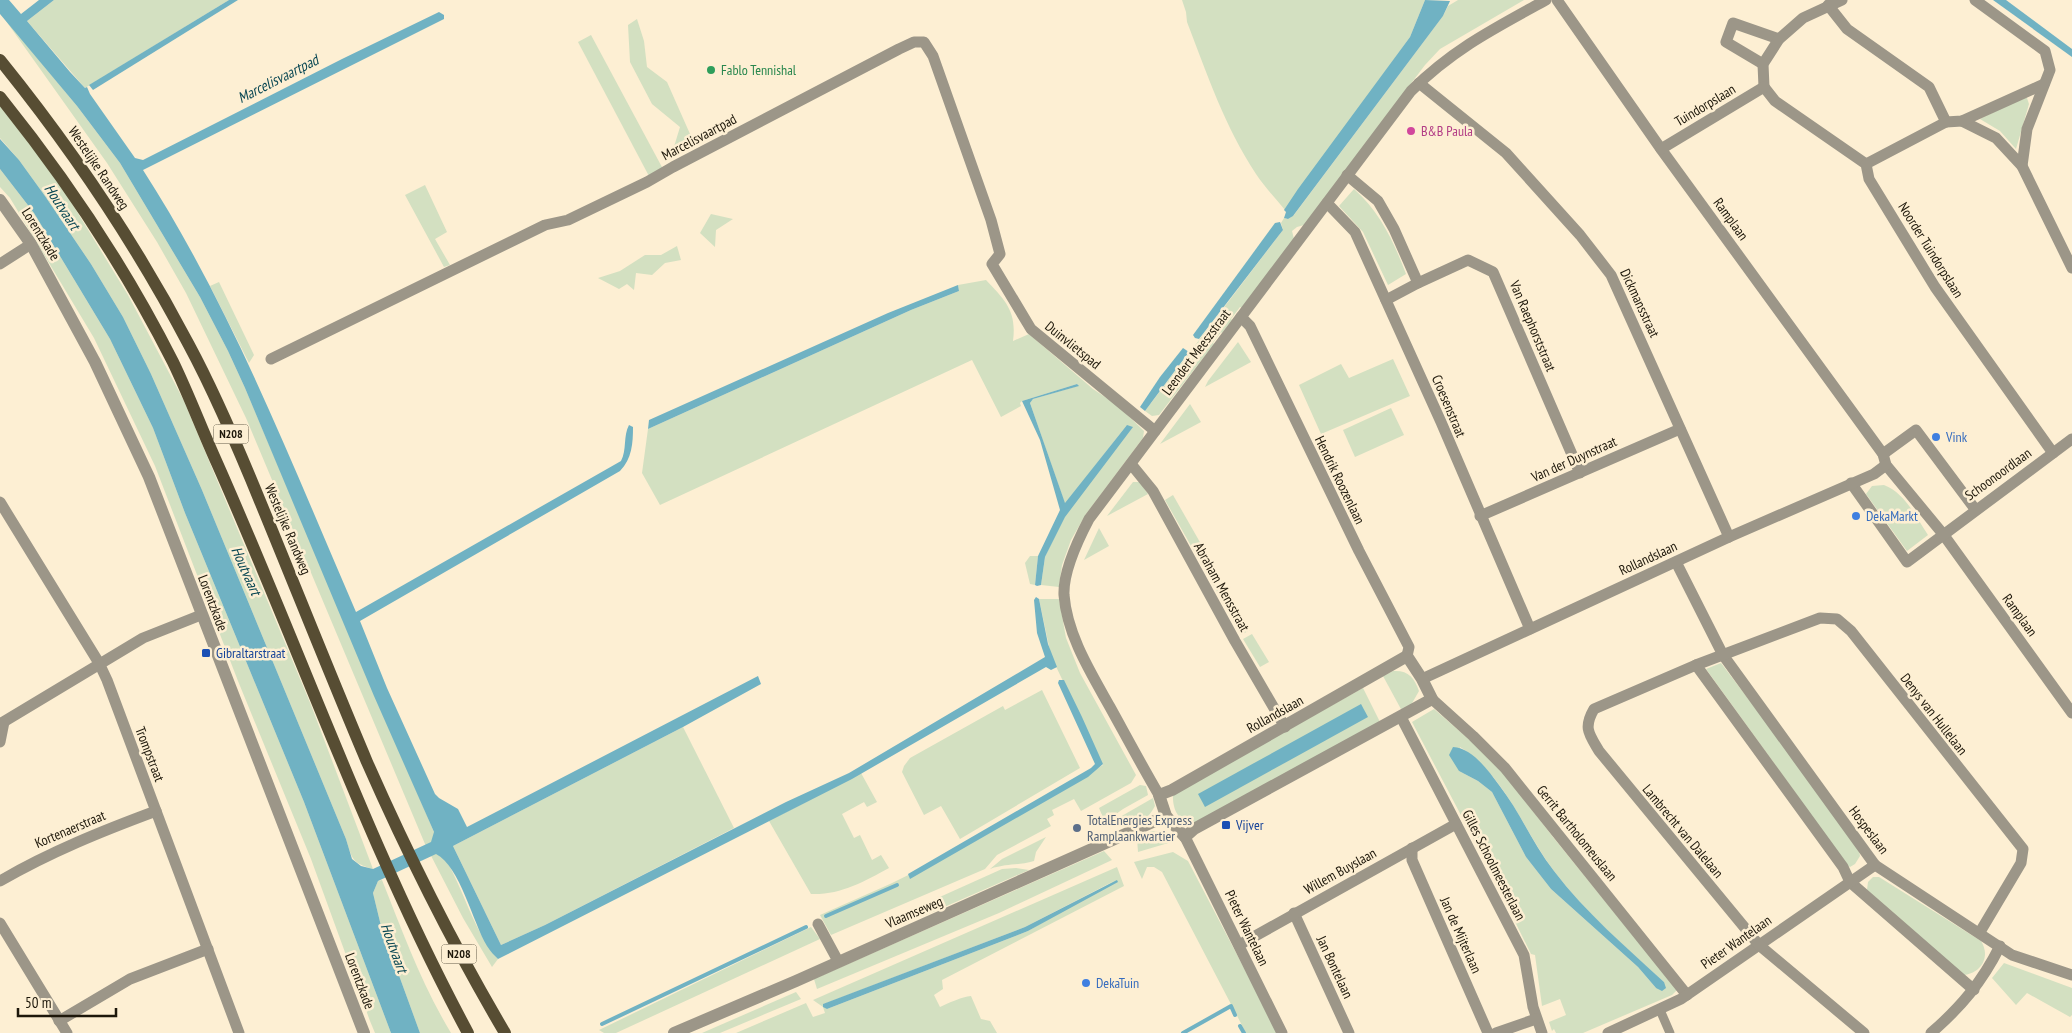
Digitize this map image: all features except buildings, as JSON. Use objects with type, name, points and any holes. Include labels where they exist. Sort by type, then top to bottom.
[{"type":"main road","name":"Westelijke Randweg","points":[[0,60],[33,101],[87,175],[141,258],[190,347],[241,456],[363,751],[402,840],[461,958],[505,1033]]},
{"type":"main road","name":"N208","points":[[0,97],[42,149],[112,253],[172,362],[263,567],[381,851],[433,969],[468,1033]]},
{"type":"street","name":"Leendert Meeszstraat","points":[[1159,795],[1098,686],[1073,635],[1064,593],[1075,550],[1084,529],[1089,519],[1411,91],[1438,65],[1481,35],[1546,0]]},
{"type":"street","name":"Ramplaan","points":[[1557,0],[1885,459],[1943,534],[2072,713]]},
{"type":"street","points":[[1842,0],[1803,18],[1779,39],[1763,64],[1764,87],[1775,101],[1866,164],[1946,122],[1962,121],[2044,84]]},
{"type":"street","points":[[1975,0],[2045,51],[2050,70],[2026,129],[2022,166]]},
{"type":"street","points":[[1828,5],[1847,29],[1929,87],[1946,122]]},
{"type":"street","points":[[1763,64],[1726,42],[1733,23],[1779,39]]},
{"type":"street","name":"Marcelisvaartpad","points":[[270,359],[545,224],[568,220],[647,182],[914,42],[924,42],[933,56],[968,154],[991,220],[1000,254],[992,264]]},
{"type":"street","name":"Dickmansstraat","points":[[1420,83],[1506,153],[1580,235],[1611,275],[1729,537]]},
{"type":"street","name":"Tuindorpslaan","points":[[1662,149],[1764,87]]},
{"type":"street","points":[[1962,121],[1996,138],[2022,166],[2072,268]]},
{"type":"street","name":"Noorder Tuindorpslaan","points":[[1866,164],[1869,179],[1935,287],[2053,453]]},
{"type":"street","points":[[1348,175],[1378,201],[1394,229],[1418,283]]},
{"type":"street","name":"Lorentzkade","points":[[0,200],[32,244],[94,362],[149,477],[364,1033]]},
{"type":"street","name":"Croesenstraat","points":[[1327,203],[1355,232],[1530,629]]},
{"type":"street","points":[[0,264],[32,244]]},
{"type":"street","name":"Van Raephorststraat","points":[[1386,300],[1468,260],[1493,272],[1580,473]]},
{"type":"street","name":"Duinvlietspad","points":[[992,264],[1031,329],[1155,431]]},
{"type":"street","name":"Hendrik Roozenlaan","points":[[1241,317],[1250,326],[1355,543],[1409,647],[1407,656]]},
{"type":"street","name":"Van der Duynstraat","points":[[1480,516],[1680,429]]},
{"type":"street","points":[[1885,459],[1916,430],[1975,509]]},
{"type":"street","name":"Schoonoordlaan","points":[[1943,534],[2072,439]]},
{"type":"street","name":"Rollandslaan","points":[[1422,679],[1729,537],[1874,474],[1885,459]]},
{"type":"street","name":"Abraham Mensstraat","points":[[1131,464],[1154,493],[1235,641],[1285,726]]},
{"type":"street","points":[[1851,483],[1907,562],[1943,534]]},
{"type":"street","name":"Trompstraat","points":[[0,502],[99,663],[107,680],[239,1033]]},
{"type":"street","name":"Hospeslaan","points":[[1676,562],[1723,655],[1876,865],[1980,932],[2012,955],[2072,975]]},
{"type":"street","points":[[0,742],[2,723],[99,663],[144,638],[201,615]]},
{"type":"street","name":"Denys van Hullelaan","points":[[1723,655],[1820,618],[1837,619],[1851,631],[2023,849],[2021,862],[1980,932]]},
{"type":"street","points":[[1723,655],[1696,665],[1843,867],[1850,882],[1974,990]]},
{"type":"street","points":[[1159,795],[1166,816],[1185,837],[1194,829],[1401,717],[1432,699],[1407,656]]},
{"type":"street","name":"Rollandslaan","points":[[1159,795],[1172,790],[1407,656]]},
{"type":"street","name":"Lambrecht van Dalelaan","points":[[1696,665],[1594,709],[1588,719],[1587,730],[1611,767],[1759,945],[1864,1033]]},
{"type":"street","name":"Gerrit Bartholomeuslaan","points":[[1432,699],[1506,768],[1687,995]]},
{"type":"street","name":"Gilles Schoolmeesterlaan","points":[[1401,717],[1524,955],[1536,1019],[1542,1033]]},
{"type":"street","name":"Kortenaerstraat","points":[[0,881],[34,861],[62,848],[156,810]]},
{"type":"street","name":"Vlaamseweg","points":[[674,1033],[1028,879],[1166,816]]},
{"type":"street","name":"Willem Buyslaan","points":[[1239,945],[1456,824]]},
{"type":"street","name":"Pieter Wantelaan","points":[[1185,837],[1282,1033]]},
{"type":"street","name":"Jan de Mijterlaan","points":[[1412,848],[1412,860],[1488,1033]]},
{"type":"street","name":"Pieter Wantelaan","points":[[1613,1032],[1687,995],[1876,865]]},
{"type":"street","name":"Jan Bontelaan","points":[[1294,913],[1349,1033]]},
{"type":"street","points":[[0,923],[67,1033]]},
{"type":"street","points":[[818,924],[838,961]]},
{"type":"street","points":[[1931,1033],[1974,990],[1986,974],[2000,946]]},
{"type":"street","points":[[59,1021],[130,979],[208,949]]},
{"type":"street","points":[[1660,1010],[1670,1033]]},
{"type":"street","points":[[1496,1033],[1536,1019]]},
{"type":"green space","points":[[54,0],[229,0],[85,88],[27,21]]},
{"type":"green space","points":[[1182,0],[1425,0],[1410,37],[1285,210],[1256,174],[1235,138],[1217,100],[1187,22]]},
{"type":"green space","points":[[1458,0],[1524,0],[1440,49],[1425,65],[1304,225],[1292,231],[1294,239],[1159,415],[1152,416],[1145,411],[1283,230],[1281,223],[1284,218],[1288,219],[1294,215],[1443,16],[1448,6]]},
{"type":"green space","points":[[1,14],[77,106],[120,163],[200,297],[228,351],[445,858],[475,923],[489,948],[498,959],[492,967],[463,918],[425,844],[246,418],[186,293],[157,242],[107,163]]},
{"type":"green space","points":[[637,19],[644,41],[647,67],[667,82],[694,143],[673,150],[680,127],[652,104],[630,62],[628,25]]},
{"type":"green space","points":[[591,35],[663,169],[650,178],[578,42]]},
{"type":"green space","points":[[2022,98],[2027,98],[2029,104],[2016,149],[2000,131],[1980,119]]},
{"type":"green space","points":[[0,106],[57,179],[128,295],[184,401],[311,705],[373,869],[361,865],[352,856],[202,490],[151,374],[123,317],[91,264],[19,160],[0,138]]},
{"type":"green space","points":[[0,169],[34,213],[110,339],[153,428],[185,513],[304,802],[391,1033],[375,1033],[370,1021],[311,859],[238,681],[155,466],[94,338],[10,198],[0,187]]},
{"type":"green space","points":[[425,185],[447,232],[435,239],[450,265],[444,267],[405,195]]},
{"type":"green space","points":[[1354,189],[1379,218],[1406,274],[1388,285],[1363,232],[1339,206]]},
{"type":"green space","points":[[711,214],[733,219],[716,230],[715,247],[700,233]]},
{"type":"green space","points":[[677,246],[681,260],[665,263],[652,275],[636,273],[634,290],[627,284],[619,289],[598,278],[620,271],[645,255],[661,255]]},
{"type":"green space","points":[[986,280],[1008,307],[1013,322],[1013,341],[1029,334],[1093,389],[1117,405],[1144,431],[1143,438],[1086,514],[1071,540],[1062,565],[1059,587],[1041,585],[1045,557],[1063,518],[1127,425],[1065,504],[1030,403],[1033,399],[1078,386],[1077,384],[1022,401],[1020,403],[1021,406],[1001,417],[972,360],[660,505],[642,473],[648,429],[911,310],[959,291],[958,285]]},
{"type":"green space","points":[[219,282],[254,355],[249,363],[210,286]]},
{"type":"green space","points":[[1238,342],[1251,362],[1205,387],[1208,381]]},
{"type":"green space","points":[[1393,359],[1410,396],[1321,434],[1299,385],[1341,364],[1349,378]]},
{"type":"green space","points":[[1190,404],[1201,422],[1160,444]]},
{"type":"green space","points":[[1391,408],[1404,435],[1355,457],[1343,430]]},
{"type":"green space","points":[[1133,482],[1140,482],[1148,494],[1107,516]]},
{"type":"green space","points":[[1884,485],[1904,500],[1928,535],[1907,551],[1866,494],[1872,486]]},
{"type":"green space","points":[[1173,495],[1229,593],[1220,597],[1165,500]]},
{"type":"green space","points":[[1099,528],[1109,546],[1084,560]]},
{"type":"green space","points":[[1030,556],[1038,556],[1035,585],[1030,584],[1025,563]]},
{"type":"green space","points":[[1039,599],[1059,599],[1066,638],[1080,673],[1136,775],[1131,783],[1081,811],[1074,799],[1052,810],[1054,815],[1047,819],[1051,826],[997,855],[985,869],[831,935],[820,915],[949,855],[1103,765],[1051,656]]},
{"type":"green space","points":[[1231,599],[1250,630],[1241,635],[1223,602]]},
{"type":"green space","points":[[1252,634],[1269,662],[1260,667],[1243,639]]},
{"type":"green space","points":[[1721,663],[1781,742],[1859,851],[1860,856],[1855,864],[1850,867],[1841,860],[1792,788],[1706,669]]},
{"type":"green space","points":[[1393,671],[1410,675],[1419,691],[1411,705],[1402,711],[1383,676]]},
{"type":"green space","points":[[1363,688],[1381,724],[1197,824],[1186,821],[1178,815],[1175,810],[1173,793]]},
{"type":"green space","points":[[1042,690],[1080,768],[960,839],[941,806],[924,815],[902,772],[910,758],[1003,706],[1005,710]]},
{"type":"green space","points":[[1434,709],[1493,760],[1677,990],[1672,995],[1583,1033],[1556,1033],[1554,1029],[1552,1031],[1549,1022],[1566,1015],[1560,999],[1542,1006],[1535,955],[1531,954],[1484,859],[1412,722]],"holes":[[[1460,747],[1476,759],[1501,788],[1543,855],[1566,886],[1606,929],[1664,982],[1656,988],[1638,967],[1551,889],[1526,857],[1492,792],[1478,781],[1459,771]]]},
{"type":"green space","points":[[683,727],[734,828],[545,925],[501,945],[453,846]]},
{"type":"green space","points":[[861,773],[877,802],[867,807],[864,802],[842,814],[854,838],[860,835],[872,860],[881,855],[889,868],[861,883],[842,890],[811,894],[769,821]]},
{"type":"green space","points":[[1140,785],[1146,786],[1148,795],[1105,822],[1099,808]]},
{"type":"green space","points":[[1153,798],[1155,806],[1151,813],[1142,821],[1127,824],[1113,821]]},
{"type":"green space","points":[[1152,831],[1173,834],[1175,841],[1138,852],[1137,838]]},
{"type":"green space","points":[[1046,837],[1036,852],[1034,861],[990,869],[1002,859]]},
{"type":"green space","points":[[1104,851],[1112,860],[999,913],[817,989],[814,979]]},
{"type":"green space","points":[[1173,852],[1188,861],[1278,1033],[1246,1033],[1162,872],[1154,867],[1147,867],[1142,879],[1134,862]]},
{"type":"green space","points":[[1117,867],[1124,886],[942,980],[943,989],[934,995],[940,1007],[971,996],[981,1019],[990,1021],[997,1033],[736,1033],[806,1003],[813,1017],[825,1013],[823,1007],[813,1000]],"holes":[[[1116,880],[1028,931],[827,1009],[824,1004],[1025,927]]]},
{"type":"green space","points":[[1016,868],[1029,870],[926,915],[922,905],[1002,869]]},
{"type":"green space","points":[[1873,877],[1879,877],[1981,941],[1985,953],[1983,963],[1979,968],[1970,974],[1964,975],[1867,890],[1868,882]]},
{"type":"green space","points":[[382,880],[422,977],[451,1033],[420,1033],[381,926],[373,893],[378,881]]},
{"type":"green space","points":[[811,927],[820,939],[616,1033],[604,1033],[599,1030]]},
{"type":"green space","points":[[2004,963],[2072,988],[2072,1015],[2070,1017],[2027,993],[2016,1005],[1992,978]]},
{"type":"green space","points":[[796,992],[801,999],[720,1033],[702,1033]]},
{"type":"water","points":[[0,0],[9,0],[21,14],[39,0],[54,0],[27,21],[70,72],[85,88],[87,87],[135,158],[143,160],[439,12],[444,15],[444,19],[143,170],[205,276],[232,331],[284,443],[356,612],[621,461],[627,429],[629,425],[633,427],[629,456],[620,471],[360,621],[387,688],[435,794],[458,809],[467,827],[758,676],[761,684],[683,727],[453,846],[501,945],[545,925],[786,802],[849,773],[1045,657],[1037,633],[1034,600],[1036,597],[1039,599],[1048,644],[1057,667],[1051,670],[1046,667],[852,779],[498,959],[488,948],[452,870],[445,860],[436,854],[378,881],[373,893],[381,926],[420,1033],[391,1033],[304,802],[185,513],[153,428],[110,339],[34,213],[0,169],[0,139],[19,160],[91,264],[123,317],[151,374],[202,490],[346,839],[352,859],[361,866],[373,869],[431,842],[434,832],[374,696],[245,388],[200,297],[120,163],[77,106],[0,14]]},
{"type":"water","points":[[229,0],[238,0],[93,90],[89,85]]},
{"type":"water","points":[[1425,0],[1450,1],[1443,16],[1293,216],[1288,219],[1284,218],[1286,212],[1284,210],[1298,189],[1410,37]]},
{"type":"water","points":[[1993,0],[2006,0],[2072,49],[2072,57]]},
{"type":"water","points":[[1280,222],[1283,230],[1199,339],[1195,338],[1193,335],[1275,223]]},
{"type":"water","points":[[958,285],[959,291],[911,310],[648,429],[649,420],[888,313]]},
{"type":"water","points":[[1183,348],[1189,352],[1145,411],[1140,407],[1160,377]]},
{"type":"water","points":[[1077,384],[1079,386],[1033,399],[1030,403],[1065,503],[1127,425],[1133,427],[1065,517],[1045,557],[1041,585],[1037,586],[1035,585],[1038,556],[1060,510],[1040,440],[1022,401]]},
{"type":"water","points":[[1059,680],[1064,680],[1103,764],[1088,777],[910,879],[908,874],[1095,764],[1058,683]]},
{"type":"water","points":[[1361,704],[1368,717],[1205,807],[1198,794]]},
{"type":"water","points":[[1453,747],[1467,751],[1485,767],[1507,795],[1546,861],[1566,886],[1607,929],[1664,982],[1666,988],[1662,991],[1656,988],[1638,967],[1551,889],[1526,857],[1492,792],[1478,781],[1459,771],[1449,755]]},
{"type":"water","points":[[1117,880],[1118,882],[1028,931],[827,1009],[823,1007],[823,1004],[1025,927]]},
{"type":"waterway","points":[[826,916],[897,885]]},
{"type":"waterway","points":[[602,1024],[806,927]]},
{"type":"waterway","points":[[1183,1033],[1231,1006],[1235,1015]]},
{"type":"waterway","points":[[1240,1026],[1244,1033]]},
{"type":"place","name":"Fablo Tennishal","points":[[711,70]]},
{"type":"place","name":"B&B Paula","points":[[1411,131]]},
{"type":"place","name":"Vink","points":[[1936,437]]},
{"type":"place","name":"DekaMarkt","points":[[1856,516]]},
{"type":"place","name":"Gibraltarstraat","points":[[206,653]]},
{"type":"place","name":"Vijver","points":[[1226,825]]},
{"type":"place","name":"TotalEnergies Express Ramplaankwartier","points":[[1077,828]]},
{"type":"place","name":"DekaTuin","points":[[1086,983]]},
{"type":"water label","name":"Houtvaart","points":[[62,207]]},
{"type":"water label","name":"Houtvaart","points":[[246,571]]},
{"type":"water label","name":"Houtvaart","points":[[394,948]]}]
